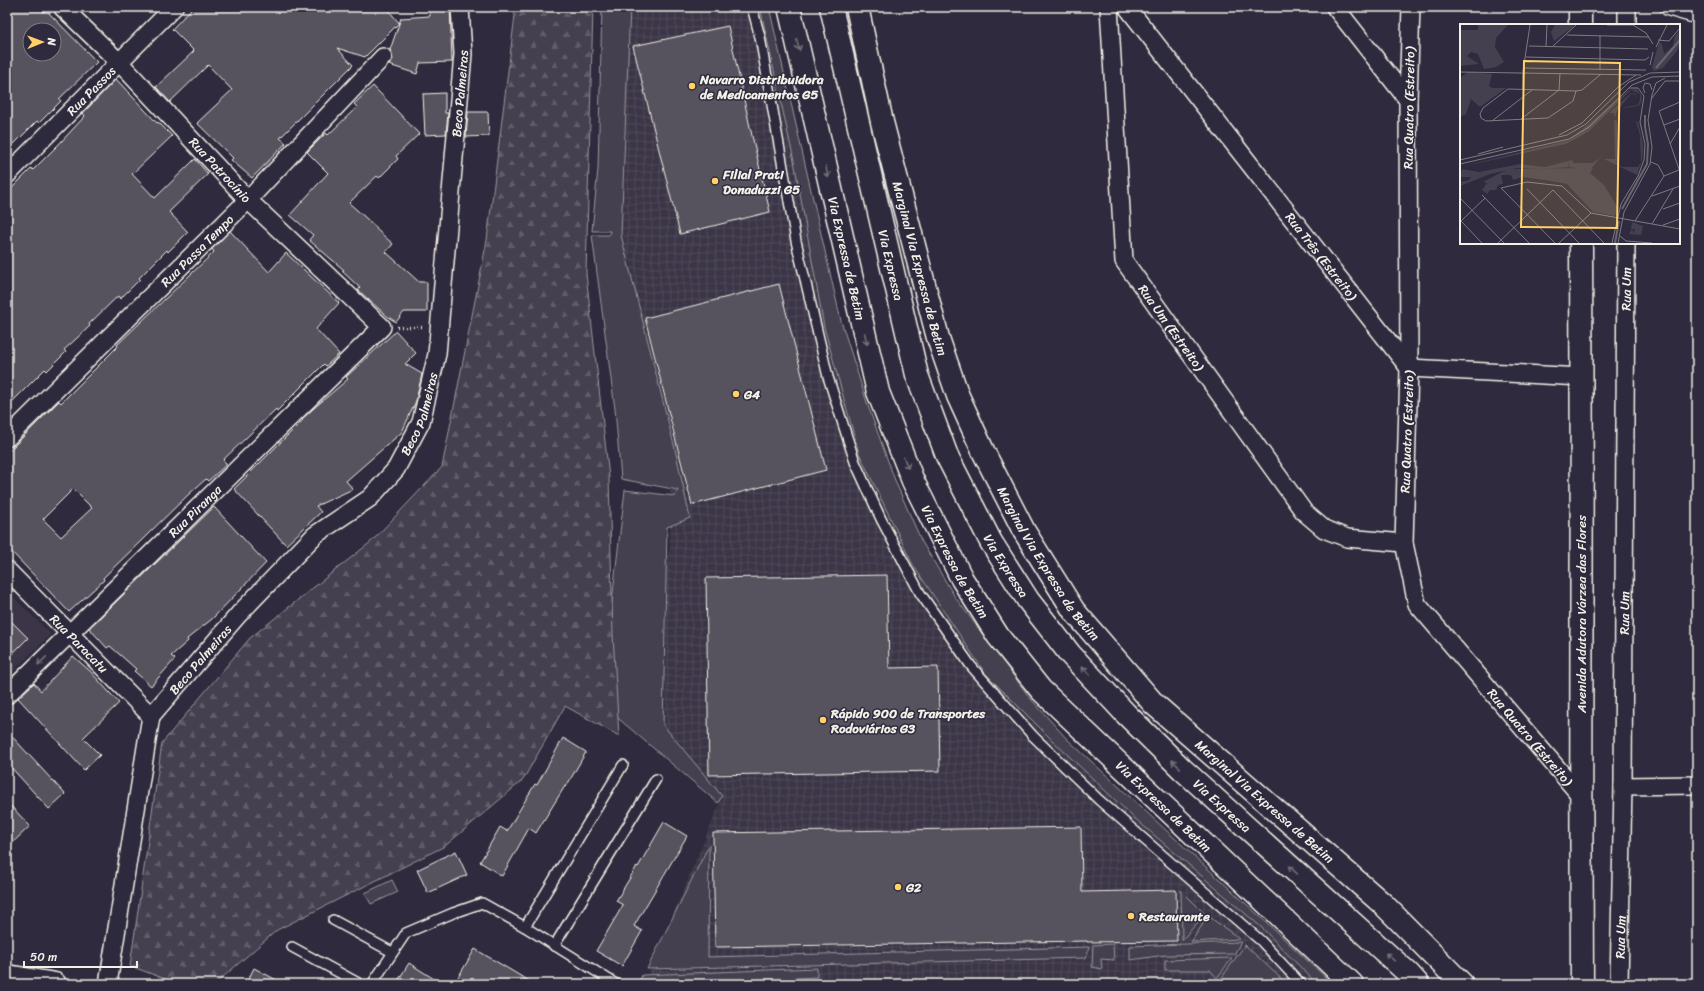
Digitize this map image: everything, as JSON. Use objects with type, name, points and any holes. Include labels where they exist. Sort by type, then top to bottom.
[{"type":"main road","name":"Via Expressa de Betim","points":[[789,7],[878,392],[913,480],[962,578],[998,636],[1041,690],[1352,984]]},
{"type":"main road","name":"Via Expressa","points":[[831,7],[916,375],[947,456],[991,542],[1028,600],[1070,654],[1126,714],[1182,769],[1409,974],[1418,984]]},
{"type":"main road","name":"Marginal Via Expressa de Betim","points":[[857,7],[882,122],[938,338],[958,396],[984,454],[1028,538],[1074,611],[1154,704],[1384,905],[1462,984]]},
{"type":"main road","points":[[1580,7],[1580,24]]},
{"type":"main road","name":"Avenida Adutora Várzea das Flores","points":[[1581,244],[1582,377],[1580,795],[1582,984]]},
{"type":"main road","points":[[7,976],[55,984]]},
{"type":"street","name":"Rua Patrocínio","points":[[62,7],[119,62],[248,200],[382,327]]},
{"type":"street","name":"Rua Passos","points":[[7,175],[174,7]]},
{"type":"street","name":"Beco Palmeiras","points":[[151,716],[239,614],[315,535],[370,498],[396,469],[421,422],[437,354],[463,54],[460,7]]},
{"type":"street","name":"Rua Um (Estreito)","points":[[1110,7],[1124,261],[1304,512],[1324,529],[1347,538],[1404,543]]},
{"type":"street","name":"Rua Três (Estreito)","points":[[1127,7],[1409,368]]},
{"type":"street","points":[[1335,7],[1408,100]]},
{"type":"street","name":"Rua Quatro (Estreito)","points":[[1411,7],[1408,100],[1409,368],[1404,543],[1417,604],[1580,795]]},
{"type":"street","points":[[1627,7],[1627,24]]},
{"type":"street","points":[[1669,7],[1697,14]]},
{"type":"street","name":"Rua Passa Tempo","points":[[7,438],[248,200],[383,57]]},
{"type":"street","name":"Rua Um","points":[[1619,984],[1623,786],[1626,244]]},
{"type":"street","name":"Rua Piranga","points":[[7,695],[382,327]]},
{"type":"street","points":[[1409,368],[1582,377]]},
{"type":"street","name":"Rua Paracatu","points":[[7,570],[151,716]]},
{"type":"street","points":[[108,984],[151,716]]},
{"type":"street","points":[[1623,786],[1697,785]]},
{"type":"lane","points":[[752,7],[760,37],[796,241],[828,377],[855,462],[881,519],[920,593],[971,666],[1033,736],[1099,800],[1261,941],[1301,984]]},
{"type":"lane","points":[[525,927],[624,765]]},
{"type":"lane","points":[[554,946],[656,779]]},
{"type":"lane","points":[[372,984],[406,933],[453,913],[482,903],[525,927],[616,984]]},
{"type":"lane","points":[[333,920],[392,952]]},
{"type":"lane","points":[[292,947],[360,984]]},
{"type":"path","points":[[382,327],[439,327]]},
{"type":"shaded area","points":[[624,7],[765,7],[836,317],[889,481],[946,594],[1038,716],[1322,984],[644,984],[720,803],[640,711],[670,546],[670,456],[612,237]]},
{"type":"shaded area","points":[[7,591],[51,634],[7,677]]},
{"type":"green space","points":[[512,7],[593,7],[586,274],[609,477],[613,635],[619,736],[565,706],[523,780],[445,846],[277,930],[215,984],[179,984],[130,966],[162,743],[250,638],[372,541],[442,467],[487,240],[515,15]]},
{"type":"green space","points":[[602,7],[630,7],[621,235],[675,449],[690,518],[667,527],[663,725],[722,796],[718,803],[600,703],[625,490],[675,496],[678,490],[621,479],[615,409],[592,235],[609,235],[610,231],[592,231],[598,169]]},
{"type":"green space","points":[[760,7],[769,7],[841,321],[868,406],[896,483],[922,542],[955,597],[1030,698],[1066,738],[1333,984],[1317,984],[1261,927],[1132,816],[1052,740],[985,673],[913,565],[859,453],[824,327],[794,161]]},
{"type":"green space","points":[[709,845],[708,957],[1089,947],[1086,958],[647,969]]},
{"type":"green space","points":[[392,880],[398,892],[371,904],[365,893]]},
{"type":"green space","points":[[1181,890],[1205,914],[1182,940]]},
{"type":"green space","points":[[1208,916],[1240,939],[1191,942]]},
{"type":"green space","points":[[1241,942],[1234,954],[1165,955],[1130,960],[1130,946]]},
{"type":"green space","points":[[1113,944],[1114,960],[1101,959],[1102,969],[1092,967],[1093,945]]},
{"type":"green space","points":[[1245,945],[1287,984],[1225,984],[1220,980]]},
{"type":"green space","points":[[1232,958],[1217,978],[1210,970],[1165,970],[1165,960]]},
{"type":"green space","points":[[817,968],[817,977],[685,984],[638,984],[642,975]]},
{"type":"building","points":[[7,7],[40,7],[44,12],[46,10],[58,22],[22,22],[22,62],[62,62],[62,26],[97,62],[59,99],[61,101],[39,123],[37,121],[14,144],[13,143],[7,149]]},
{"type":"building","points":[[193,7],[386,7],[399,23],[365,57],[337,48],[353,65],[280,138],[286,143],[252,178],[231,160],[233,158],[197,123],[232,90],[208,65],[170,102],[156,87],[194,51],[172,29]]},
{"type":"building","points":[[429,7],[450,7],[452,62],[420,63],[417,74],[389,65],[393,59],[390,50],[401,18],[430,16]]},
{"type":"building","points":[[728,26],[770,212],[680,234],[633,46]]},
{"type":"building","points":[[116,79],[157,123],[158,122],[172,136],[132,174],[155,198],[195,159],[208,174],[169,212],[188,232],[168,252],[167,250],[120,299],[118,296],[89,324],[90,326],[64,350],[66,352],[47,371],[45,369],[7,407],[7,193],[59,144],[85,116],[83,113]]},
{"type":"building","points":[[373,86],[419,134],[396,156],[398,159],[379,178],[377,176],[349,203],[393,244],[386,252],[419,282],[427,282],[427,312],[404,312],[396,322],[388,317],[358,290],[360,288],[342,271],[344,270],[309,240],[313,235],[290,215],[328,173],[307,152],[326,133],[328,135],[357,107],[354,104]]},
{"type":"building","points":[[445,93],[445,113],[448,113],[446,134],[425,135],[423,94]]},
{"type":"building","points":[[468,112],[488,112],[489,136],[466,137]]},
{"type":"building","points":[[230,231],[269,272],[286,253],[339,303],[316,329],[339,354],[326,366],[324,364],[277,411],[276,409],[223,460],[227,464],[208,481],[206,479],[189,494],[103,578],[104,580],[69,612],[7,547],[7,453],[59,401],[61,403],[118,346],[117,345],[214,252],[212,249]],"holes":[[[73,489],[92,508],[61,537],[43,519]]]},
{"type":"building","name":"G4","points":[[779,284],[826,470],[692,505],[645,318]]},
{"type":"building","points":[[396,331],[416,353],[405,364],[422,374],[416,401],[402,432],[346,481],[353,489],[316,506],[321,512],[286,545],[234,489],[303,420],[302,419],[348,379],[346,377]]},
{"type":"building","points":[[214,507],[266,563],[212,619],[187,639],[188,641],[171,656],[175,659],[151,686],[134,671],[136,669],[110,646],[107,648],[89,628]]},
{"type":"building","name":"Rápido 900 de Transportes Rodoviários G3","points":[[887,575],[889,668],[938,667],[940,771],[709,775],[706,578]]},
{"type":"building","points":[[7,617],[28,638],[7,659]]},
{"type":"building","points":[[73,656],[90,671],[119,703],[83,738],[100,755],[84,770],[18,698],[34,683],[41,691]]},
{"type":"building","points":[[7,731],[65,794],[49,809],[7,763]]},
{"type":"building","points":[[563,738],[586,752],[566,787],[565,786],[536,833],[529,828],[502,876],[480,862],[500,827],[507,831],[535,784],[537,785]]},
{"type":"building","points":[[7,802],[30,826],[7,848]]},
{"type":"building","points":[[664,822],[687,836],[634,926],[642,931],[622,966],[596,951],[623,905],[616,901]]},
{"type":"building","name":"G2","points":[[1081,827],[1082,892],[1176,890],[1177,941],[715,947],[713,833]]},
{"type":"building","points":[[456,851],[467,875],[428,893],[417,870]]},
{"type":"building","points":[[475,949],[534,984],[454,984]]},
{"type":"building","points":[[409,963],[442,984],[396,984]]},
{"type":"building","points":[[254,968],[284,984],[246,984]]},
{"type":"place","name":"Navarro Distribuidora de Medicamentos G5","points":[[692,86]]},
{"type":"place","name":"Filial Prati Donaduzzi G5","points":[[715,181]]},
{"type":"place","name":"G4","points":[[736,394]]},
{"type":"place","name":"Rápido 900 de Transportes Rodoviários G3","points":[[823,720]]},
{"type":"place","name":"G2","points":[[898,887]]},
{"type":"place","name":"Restaurante","points":[[1131,916]]}]
